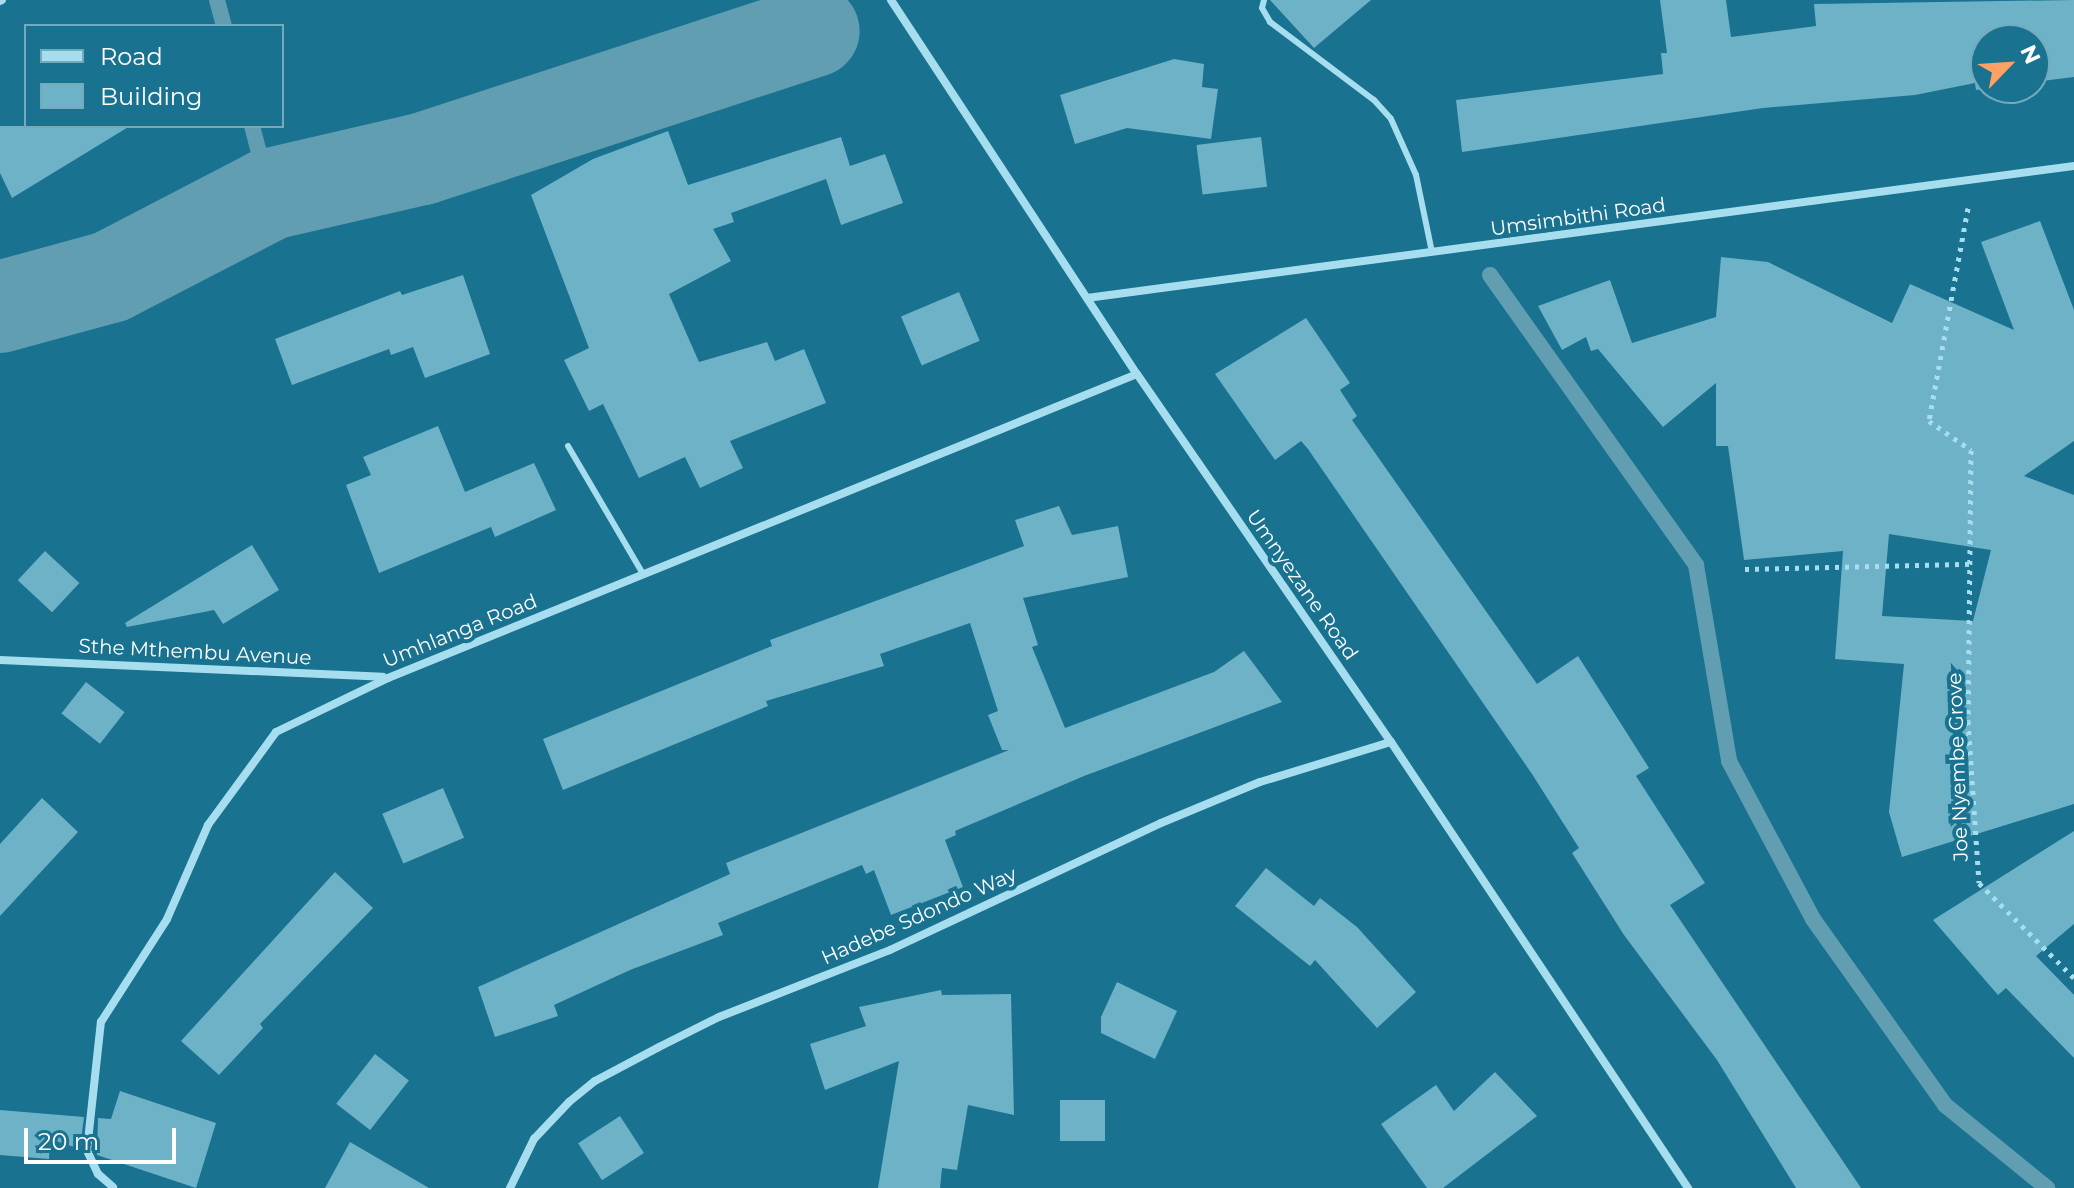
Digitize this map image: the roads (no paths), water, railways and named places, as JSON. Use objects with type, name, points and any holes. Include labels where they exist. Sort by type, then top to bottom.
[{"type":"street","name":"Umnyezane Road","points":[[891,0],[1137,374],[1391,742],[1688,1188]]},
{"type":"street","name":"Umsimbithi Road","points":[[1087,298],[2074,166]]},
{"type":"street","name":"Umhlanga Road","points":[[113,1187],[98,1174],[87,1150],[101,1022],[115,993],[167,919],[208,825],[276,732],[304,714],[388,678],[1137,374]]},
{"type":"street","name":"Sthe Mthembu Avenue","points":[[0,660],[388,678]]},
{"type":"street","name":"Hadebe Sdondo Way","points":[[510,1188],[534,1139],[569,1102],[595,1081],[659,1047],[719,1017],[890,950],[1161,823],[1260,782],[1391,742]]},
{"type":"lane","points":[[1264,0],[1262,8],[1270,22],[1374,100],[1391,119],[1416,175],[1432,252]]},
{"type":"lane","points":[[568,446],[643,574]]},
{"type":"waterway","points":[[217,0],[223,24]]},
{"type":"waterway","points":[[0,307],[110,277],[270,194],[422,159],[814,31]]},
{"type":"waterway","points":[[253,128],[270,194]]},
{"type":"waterway","points":[[1490,275],[1696,565],[1729,761],[1813,919],[1945,1105],[2047,1188]]}]
